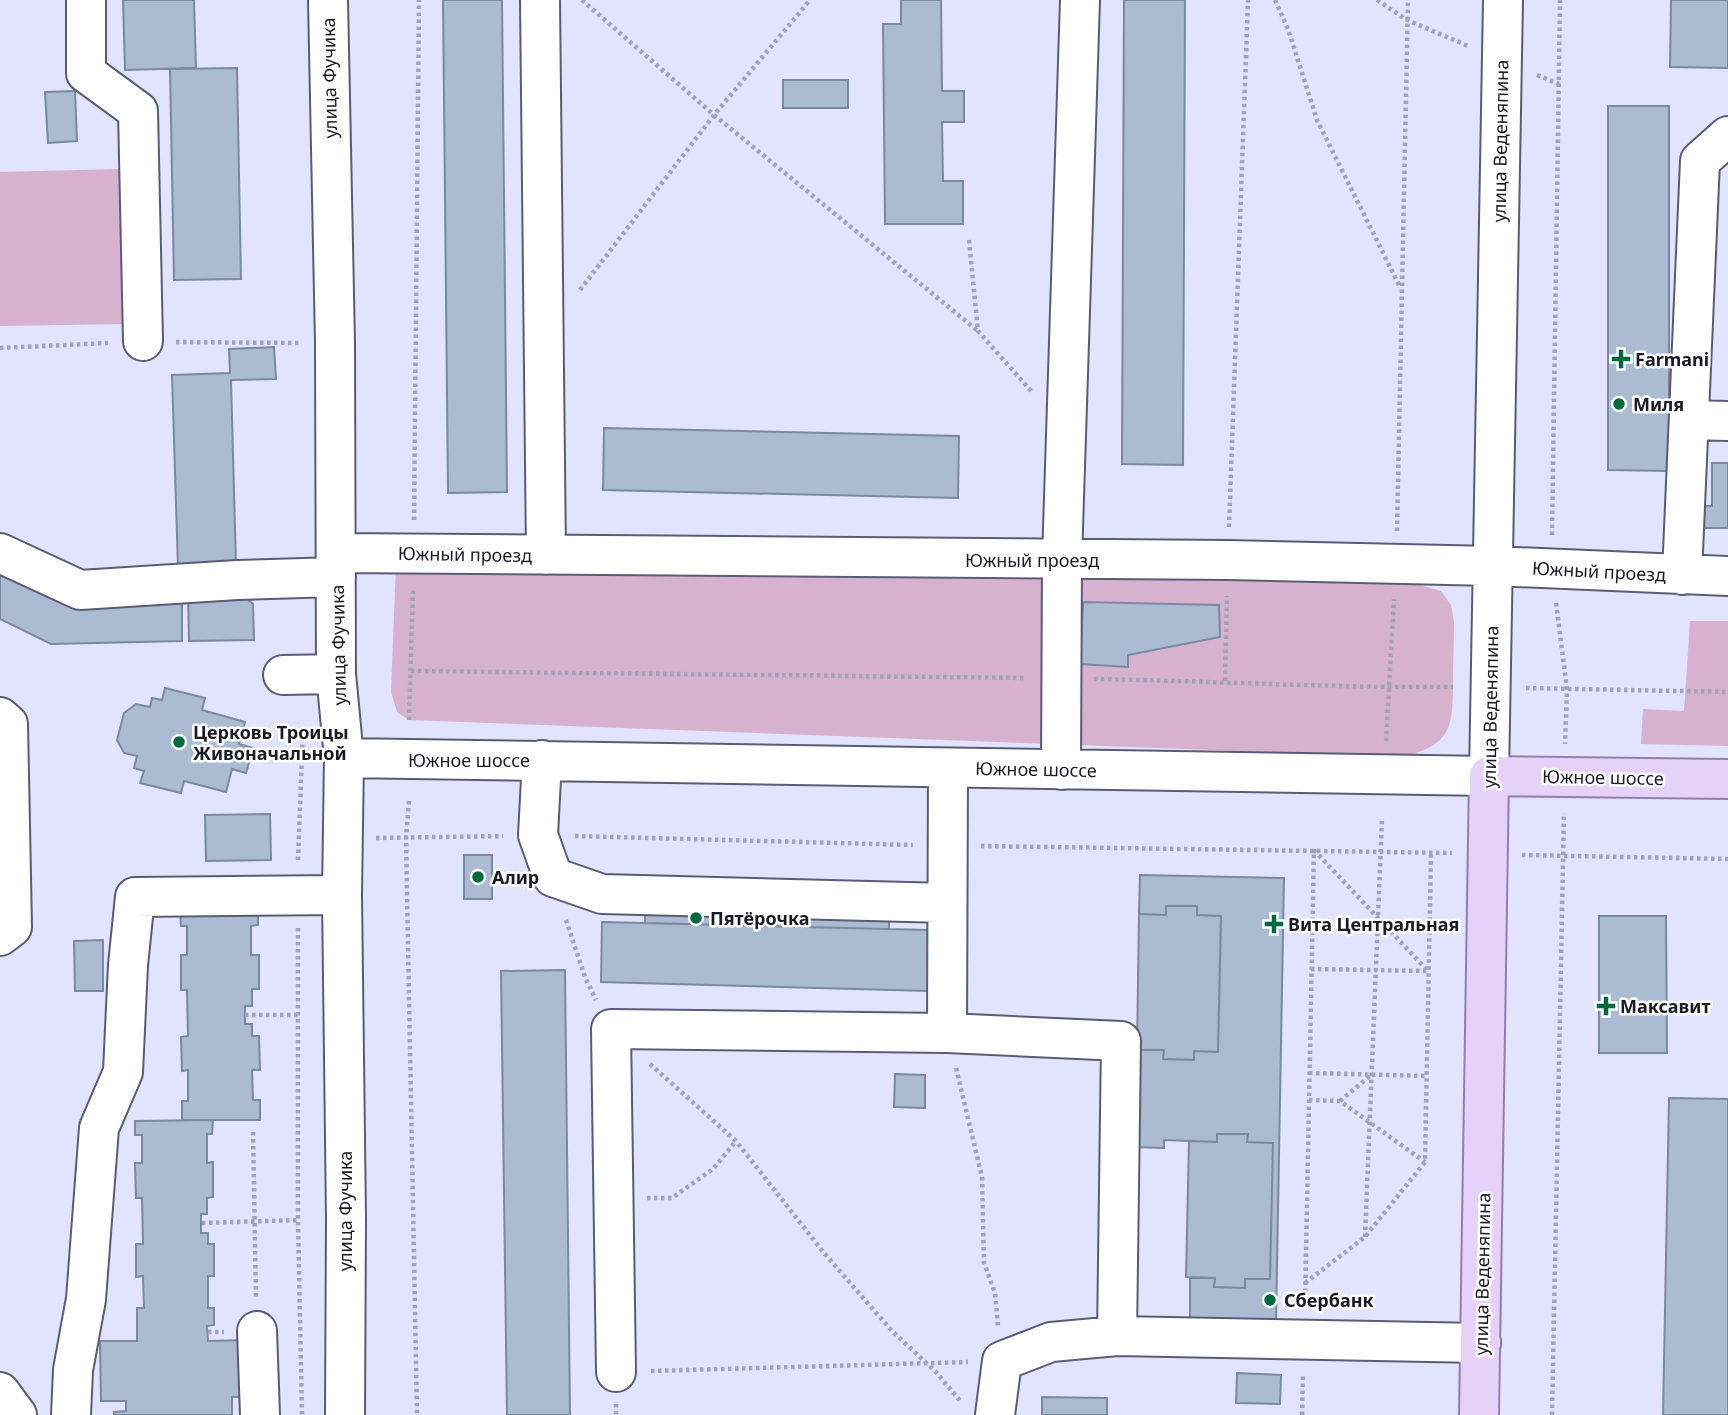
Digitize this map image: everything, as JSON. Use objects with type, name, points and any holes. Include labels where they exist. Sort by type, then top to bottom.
[{"type":"main road","name":"Южное шоссе","points":[[1489,776],[1728,779]]},
{"type":"main road","name":"улица Веденяпина","points":[[1479,1415],[1489,776]]},
{"type":"street","points":[[86,0],[86,73],[138,111],[142,341]]},
{"type":"street","name":"улица Фучика","points":[[328,0],[335,343],[336,674],[344,758],[342,895],[346,1219],[345,1415]]},
{"type":"street","points":[[540,0],[547,555]]},
{"type":"street","points":[[1061,769],[1060,679],[1066,397],[1080,0]]},
{"type":"street","name":"улица Веденяпина","points":[[1489,776],[1503,0]]},
{"type":"street","points":[[1682,575],[1700,161],[1728,136]]},
{"type":"street","points":[[1689,420],[1728,421]]},
{"type":"street","name":"Южный проезд","points":[[0,553],[80,590],[237,580],[414,553],[1228,560],[1492,566],[1728,576]]},
{"type":"street","points":[[283,675],[336,674]]},
{"type":"street","points":[[0,718],[8,724],[12,927],[0,936]]},
{"type":"street","name":"Южное шоссе","points":[[344,758],[1489,776]]},
{"type":"street","points":[[541,760],[538,835],[552,877],[602,894],[947,903]]},
{"type":"street","points":[[947,1033],[948,768]]},
{"type":"street","points":[[71,1415],[73,1370],[86,1299],[99,1128],[123,1072],[128,965],[135,897],[342,895]]},
{"type":"street","points":[[616,1372],[611,1029],[947,1033],[1121,1041],[1117,1336]]},
{"type":"street","points":[[257,1331],[260,1415]]},
{"type":"street","points":[[979,1410],[1002,1361],[1051,1342],[1117,1336],[1481,1343]]},
{"type":"street","points":[[0,1392],[17,1415]]},
{"type":"path","points":[[409,720],[414,553],[419,0]]},
{"type":"path","points":[[582,0],[714,115],[978,331],[1035,396],[1066,397]]},
{"type":"path","points":[[578,292],[714,115],[810,0]]},
{"type":"path","points":[[1225,681],[1248,0]]},
{"type":"path","points":[[1275,0],[1288,29],[1317,120],[1402,290]]},
{"type":"path","points":[[1386,742],[1396,565],[1408,0]]},
{"type":"path","points":[[1560,0],[1551,568],[1567,689],[1565,744]]},
{"type":"path","points":[[969,240],[978,331]]},
{"type":"path","points":[[411,671],[1225,681],[1390,688],[1453,687]]},
{"type":"path","points":[[1520,688],[1728,691]]},
{"type":"path","points":[[409,801],[406,838],[417,1415]]},
{"type":"path","points":[[1552,1415],[1564,813]]},
{"type":"path","points":[[1365,1237],[1381,818]]},
{"type":"path","points":[[298,840],[538,835],[948,846],[1452,853]]},
{"type":"path","points":[[1314,849],[1429,971]]},
{"type":"path","points":[[1304,1340],[1314,849]]},
{"type":"path","points":[[1305,1283],[1365,1237],[1425,1162],[1431,852]]},
{"type":"path","points":[[1522,855],[1728,859]]},
{"type":"path","points":[[552,877],[584,977],[611,1029],[736,1141],[832,1263],[892,1331],[959,1397],[979,1410]]},
{"type":"path","points":[[1311,969],[1429,971]]},
{"type":"path","points":[[245,1015],[298,1015]]},
{"type":"path","points":[[616,1415],[616,1372],[1002,1361],[995,1293],[984,1263],[982,1177],[947,1033]]},
{"type":"path","points":[[1309,1073],[1427,1076]]},
{"type":"path","points":[[1340,1101],[1372,1074]]},
{"type":"path","points":[[1309,1100],[1340,1101],[1425,1162]]},
{"type":"path","points":[[253,1132],[257,1331]]},
{"type":"path","points":[[613,1199],[672,1198],[713,1169],[736,1141]]},
{"type":"path","points":[[201,1223],[298,1220]]},
{"type":"shaded area","points":[[120,169],[127,324],[0,326],[0,172]]},
{"type":"shaded area","points":[[396,563],[1420,585],[1441,591],[1451,605],[1454,622],[1452,712],[1445,733],[1439,741],[1417,753],[1401,757],[409,720],[397,712],[391,692]]},
{"type":"shaded area","points":[[1690,621],[1728,621],[1728,746],[1641,744],[1643,709],[1684,711]]},
{"type":"building","points":[[123,0],[194,0],[196,68],[125,70]]},
{"type":"building","points":[[443,0],[502,0],[507,492],[448,493]]},
{"type":"building","points":[[901,0],[941,0],[942,91],[964,91],[964,122],[942,122],[943,181],[963,181],[963,224],[885,224],[883,24],[901,24]]},
{"type":"building","points":[[1124,0],[1185,0],[1183,465],[1122,464]]},
{"type":"building","points":[[1671,0],[1728,0],[1728,68],[1670,67]]},
{"type":"building","points":[[237,68],[241,279],[174,280],[170,69]]},
{"type":"building","points":[[783,80],[848,80],[848,108],[783,108]]},
{"type":"building","points":[[75,91],[77,141],[48,143],[45,92]]},
{"type":"building","points":[[1608,106],[1669,106],[1669,471],[1608,470]]},
{"type":"building","points":[[274,347],[276,379],[231,380],[236,565],[178,568],[172,375],[230,373],[229,349]]},
{"type":"building","points":[[604,428],[959,436],[958,498],[603,490]]},
{"type":"building","points":[[1712,463],[1728,463],[1728,528],[1697,528],[1697,506],[1712,506]]},
{"type":"building","points":[[0,571],[182,595],[182,641],[51,644],[0,619]]},
{"type":"building","points":[[238,592],[253,604],[254,640],[189,641],[188,594]]},
{"type":"building","points":[[1083,602],[1219,605],[1220,637],[1128,655],[1128,667],[1080,664]]},
{"type":"building","name":"Церковь Троицы Живоначальной","points":[[165,688],[205,698],[202,710],[245,722],[239,744],[253,748],[246,773],[232,769],[226,792],[184,781],[181,793],[140,783],[144,771],[134,768],[137,756],[124,753],[117,740],[124,713],[136,704],[150,707],[152,698],[162,700]]},
{"type":"building","points":[[270,814],[271,860],[206,861],[205,815]]},
{"type":"building","name":"Алир","points":[[464,855],[492,855],[492,899],[464,899]]},
{"type":"building","points":[[1140,875],[1284,878],[1276,1322],[1190,1321],[1190,1278],[1215,1278],[1214,1287],[1245,1288],[1245,1279],[1270,1279],[1273,1143],[1247,1142],[1248,1134],[1217,1134],[1217,1142],[1164,1140],[1164,1148],[1131,1147],[1133,1050],[1164,1050],[1163,1059],[1194,1060],[1194,1051],[1218,1052],[1221,916],[1197,915],[1197,906],[1166,906],[1166,915],[1139,914]]},
{"type":"building","points":[[1166,906],[1197,906],[1197,915],[1221,916],[1218,1052],[1194,1051],[1194,1060],[1163,1059],[1164,1050],[1137,1050],[1139,914],[1166,915]]},
{"type":"building","points":[[645,910],[889,917],[889,929],[645,923]]},
{"type":"building","points":[[645,910],[889,917],[889,929],[929,930],[928,991],[601,982],[602,922],[645,923]]},
{"type":"building","points":[[180,912],[258,912],[258,925],[251,926],[251,955],[259,955],[259,989],[252,989],[252,1006],[245,1006],[245,1024],[252,1024],[252,1036],[259,1036],[260,1070],[252,1070],[253,1100],[260,1100],[260,1120],[182,1120],[182,1101],[188,1101],[188,1070],[182,1071],[181,1037],[188,1036],[187,990],[181,990],[181,955],[187,955],[187,926],[181,926]]},
{"type":"building","points":[[1599,916],[1666,916],[1667,1053],[1599,1053]]},
{"type":"building","points":[[103,940],[103,991],[75,991],[74,941]]},
{"type":"building","points":[[565,970],[570,1415],[507,1415],[501,971]]},
{"type":"building","points":[[895,1074],[925,1075],[925,1108],[894,1107]]},
{"type":"building","points":[[1669,1098],[1728,1099],[1728,1415],[1663,1415]]},
{"type":"building","points":[[213,1120],[212,1134],[207,1134],[207,1163],[213,1162],[213,1197],[207,1198],[207,1214],[201,1214],[201,1233],[208,1233],[208,1244],[214,1244],[214,1276],[208,1276],[208,1308],[214,1308],[214,1325],[207,1326],[208,1341],[246,1340],[246,1397],[232,1397],[232,1415],[114,1415],[114,1412],[126,1411],[126,1401],[101,1401],[100,1341],[137,1341],[137,1308],[144,1308],[143,1276],[136,1277],[136,1244],[143,1244],[142,1198],[136,1198],[135,1163],[142,1163],[142,1135],[135,1135],[135,1121]]},
{"type":"building","points":[[1217,1134],[1248,1134],[1247,1142],[1273,1143],[1270,1279],[1245,1279],[1245,1288],[1214,1287],[1215,1278],[1186,1277],[1189,1141],[1217,1142]]},
{"type":"building","points":[[1237,1373],[1281,1375],[1280,1404],[1236,1403]]},
{"type":"building","points":[[1042,1397],[1107,1398],[1107,1415],[1042,1415]]},
{"type":"place","name":"Farmani","points":[[1621,359]]},
{"type":"place","name":"Миля","points":[[1619,404]]},
{"type":"place","name":"Церковь Троицы Живоначальной","points":[[179,742]]},
{"type":"place","name":"Алир","points":[[478,877]]},
{"type":"place","name":"Пятёрочка","points":[[696,918]]},
{"type":"place","name":"Вита Центральная","points":[[1274,924]]},
{"type":"place","name":"Максавит","points":[[1606,1006]]},
{"type":"place","name":"Сбербанк","points":[[1270,1300]]}]
